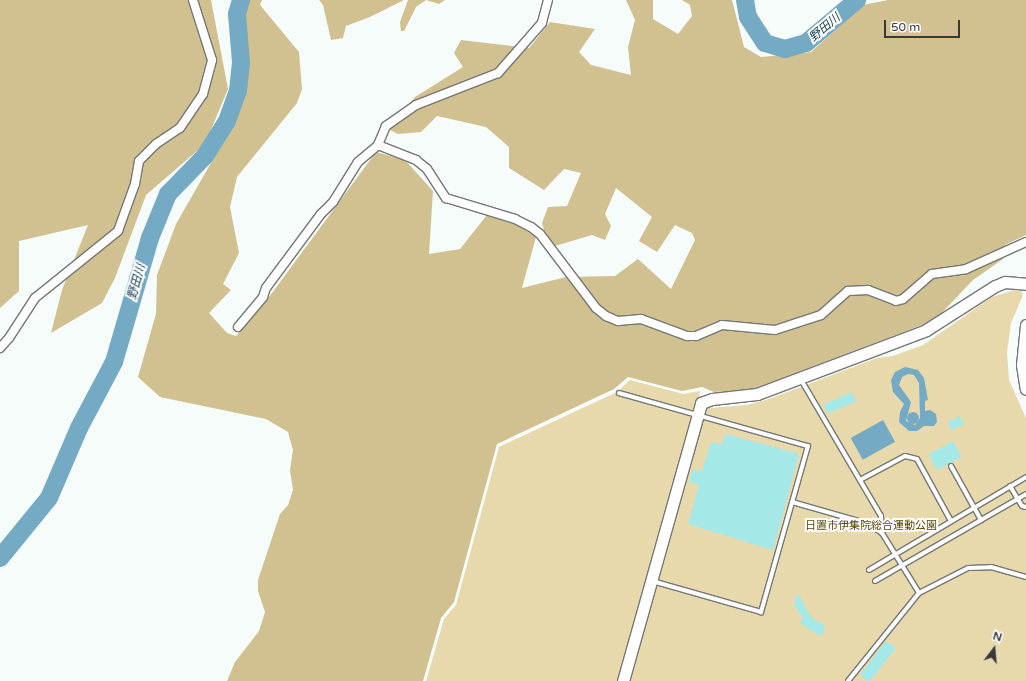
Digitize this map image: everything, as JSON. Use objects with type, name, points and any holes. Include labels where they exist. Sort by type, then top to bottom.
[{"type":"street","points":[[0,348],[9,338],[35,298],[118,232],[135,184],[139,161],[156,144],[180,128],[202,94],[212,60],[193,0]]},
{"type":"street","points":[[238,327],[263,297],[266,288],[321,214],[333,202],[358,162],[378,145],[386,126],[416,105],[498,73],[542,23],[548,0]]},
{"type":"street","points":[[378,145],[416,160],[427,168],[446,198],[515,219],[531,227],[540,234],[596,308],[606,316],[618,321],[641,319],[687,336],[696,336],[708,328],[722,325],[775,330],[820,315],[848,291],[857,289],[868,290],[896,301],[903,299],[932,274],[966,269],[1026,242]]},
{"type":"street","points":[[623,681],[701,403],[706,400],[756,394],[800,378],[926,330],[995,286],[1005,282],[1026,284]]},
{"type":"street","points":[[1026,325],[1022,365],[1026,389]]},
{"type":"lane","points":[[800,378],[880,516],[882,533]]},
{"type":"lane","points":[[619,393],[808,446],[761,612],[651,581]]},
{"type":"lane","points":[[860,480],[905,456],[917,460],[951,521]]},
{"type":"lane","points":[[951,466],[981,520]]},
{"type":"lane","points":[[868,570],[1026,477]]},
{"type":"lane","points":[[1010,486],[1022,506],[1026,506]]},
{"type":"lane","points":[[875,581],[1026,494]]},
{"type":"lane","points":[[792,502],[869,524],[882,533],[919,593]]},
{"type":"lane","points":[[848,681],[919,593],[968,568],[991,567],[1026,577]]},
{"type":"green space","name":"日置市伊集院総合運動公園","points":[[1014,290],[1021,291],[1023,295],[1011,323],[1007,352],[1009,380],[1026,418],[1026,681],[426,681],[444,619],[456,605],[499,447],[617,392],[630,380],[683,394],[700,391],[699,396],[710,408],[747,405],[769,399],[877,358],[893,356],[923,345],[992,297]]},
{"type":"shaded area","points":[[0,0],[211,0],[228,89],[205,144],[146,195],[115,278],[102,303],[51,333],[62,290],[88,225],[19,241],[19,291],[0,308]]},
{"type":"shaded area","points":[[249,0],[262,0],[260,5],[299,52],[302,89],[297,103],[237,177],[230,207],[239,253],[223,284],[231,290],[209,313],[227,333],[236,336],[269,297],[376,152],[405,160],[433,191],[429,254],[460,249],[487,215],[517,225],[536,237],[522,288],[566,277],[615,276],[638,259],[671,289],[695,240],[692,233],[675,225],[657,252],[639,241],[652,217],[616,188],[605,214],[611,226],[605,240],[592,235],[555,246],[547,240],[542,223],[548,207],[567,206],[581,173],[564,169],[544,190],[509,168],[509,147],[486,127],[437,116],[421,132],[398,134],[388,129],[415,97],[463,67],[454,53],[461,40],[529,48],[550,22],[595,29],[579,52],[591,65],[631,75],[628,47],[635,20],[626,0],[653,0],[653,19],[678,34],[692,16],[690,5],[682,0],[732,0],[744,47],[761,57],[811,52],[863,5],[888,0],[1026,0],[1026,235],[1005,245],[1003,259],[973,280],[935,320],[750,390],[714,392],[702,387],[682,391],[628,377],[614,389],[497,444],[454,602],[441,618],[423,681],[227,681],[235,662],[259,631],[265,612],[258,591],[258,580],[280,514],[288,505],[293,490],[290,470],[293,450],[288,432],[266,419],[160,397],[138,377],[156,314],[157,275],[176,224],[219,149],[246,91],[243,14]]},
{"type":"shaded area","points":[[319,0],[404,0],[370,17],[346,26],[343,38],[331,40],[323,5]]},
{"type":"shaded area","points":[[408,0],[426,0],[416,7],[404,31],[401,31],[400,22]]},
{"type":"shaded area","points":[[426,0],[445,0],[439,4]]},
{"type":"water","points":[[905,367],[918,370],[924,378],[928,400],[925,401],[925,411],[930,410],[936,414],[937,422],[934,426],[924,426],[917,431],[909,431],[899,422],[900,412],[904,404],[893,392],[891,380],[895,372]],"holes":[[[908,374],[914,375],[919,383],[920,418],[915,425],[906,421],[911,402],[899,385],[902,377]]]},
{"type":"water","points":[[911,412],[915,412],[919,418],[915,424],[911,424],[907,420],[907,416]]},
{"type":"water","points":[[883,420],[895,442],[863,460],[851,438]]},
{"type":"building","points":[[852,392],[856,401],[828,414],[824,405]]},
{"type":"building","points":[[960,416],[964,424],[952,430],[948,422]]},
{"type":"building","points":[[726,434],[799,454],[773,550],[688,524],[699,485],[689,482],[693,469],[702,471],[711,442],[721,445]]},
{"type":"building","points":[[953,441],[962,457],[937,470],[929,455]]},
{"type":"building","points":[[799,595],[809,614],[816,621],[824,624],[825,631],[820,636],[800,623],[803,618],[794,605],[796,603],[794,597]]},
{"type":"building","points":[[886,641],[896,648],[870,681],[867,681],[860,675]]},
{"type":"waterway","name":"野田川","points":[[0,558],[49,498],[79,428],[114,362],[150,238],[168,194],[205,156],[227,121],[238,91],[241,62],[237,14],[241,0]]},
{"type":"waterway","name":"野田川","points":[[745,0],[748,17],[765,43],[785,49],[806,43],[857,0]]}]
